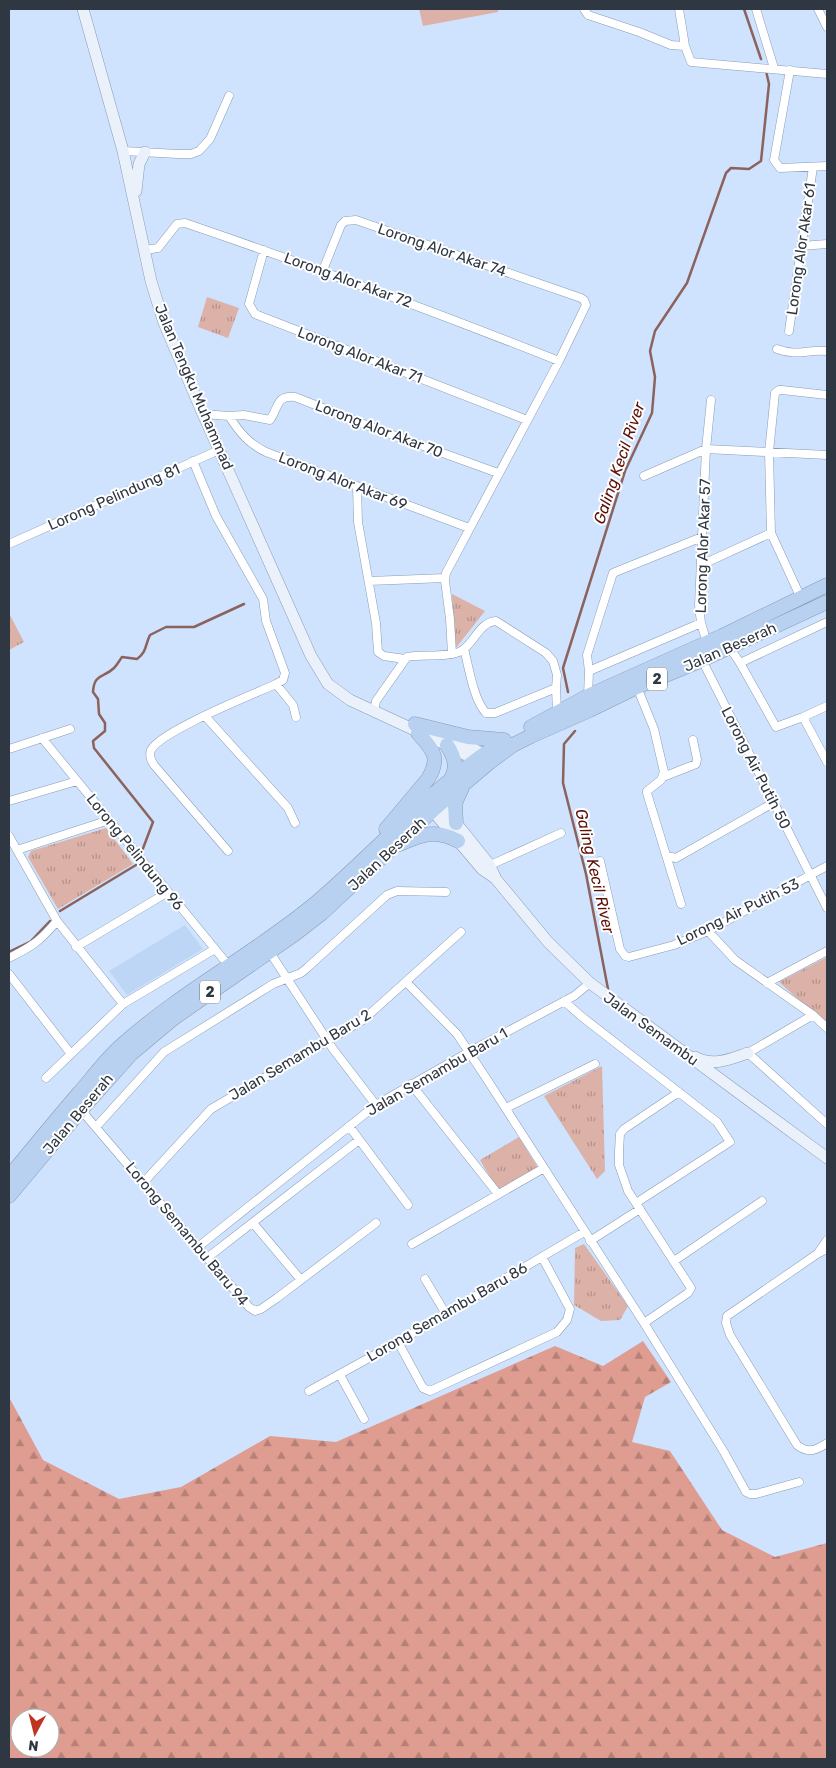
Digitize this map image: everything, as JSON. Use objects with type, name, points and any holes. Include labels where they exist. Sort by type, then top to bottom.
[{"type":"highway","name":"Jalan Beserah","points":[[9,1177],[101,1066],[120,1046],[167,1009],[288,925],[315,904],[433,803],[466,781],[504,740],[588,696],[707,643],[800,596],[827,585]]},
{"type":"highway","name":"Jalan Beserah","points":[[9,1196],[131,1054],[200,999],[322,913],[392,847],[450,782],[483,761],[531,736],[637,687],[730,648],[827,602]]},
{"type":"highway","points":[[417,728],[468,737],[504,740]]},
{"type":"highway","points":[[315,904],[382,834],[428,779],[434,765],[434,750],[417,728]]},
{"type":"highway","points":[[447,745],[455,762],[454,773],[450,782]]},
{"type":"highway","points":[[456,824],[456,798],[466,781]]},
{"type":"highway","points":[[392,847],[430,834],[448,835],[458,841]]},
{"type":"main road","name":"Jalan Tengku Muhammad","points":[[83,9],[123,151],[151,281],[164,322],[310,656],[328,684],[350,700],[388,717],[470,747],[483,761]]},
{"type":"main road","points":[[135,203],[139,164],[145,152]]},
{"type":"main road","name":"Jalan Tengku Muhammad","points":[[417,728],[447,745],[483,761]]},
{"type":"main road","name":"Jalan Semambu","points":[[433,803],[456,824],[486,867],[548,942],[590,983],[659,1036],[827,1158]]},
{"type":"main road","name":"Jalan Semambu","points":[[433,803],[458,841],[486,867]]},
{"type":"main road","points":[[659,1036],[700,1060],[710,1062],[720,1062],[748,1052]]},
{"type":"street","points":[[584,9],[588,15],[640,32],[671,45],[685,46]]},
{"type":"street","points":[[679,9],[685,46],[691,62],[827,74]]},
{"type":"street","points":[[756,9],[774,68]]},
{"type":"street","points":[[822,13],[827,27]]},
{"type":"street","points":[[790,70],[774,160],[780,168],[827,166]]},
{"type":"street","points":[[123,151],[178,154],[191,154],[199,151],[210,139],[229,96]]},
{"type":"street","name":"Lorong Alor Akar 61","points":[[789,332],[813,167]]},
{"type":"street","name":"Lorong Alor Akar 74","points":[[323,270],[341,225],[345,221],[356,220],[582,298],[586,305],[559,361]]},
{"type":"street","name":"Lorong Alor Akar 72","points":[[145,250],[158,248],[177,224],[186,223],[323,270],[559,361]]},
{"type":"street","points":[[801,246],[827,244]]},
{"type":"street","name":"Lorong Alor Akar 71","points":[[264,250],[249,304],[256,314],[527,420]]},
{"type":"street","points":[[777,349],[791,354],[816,350],[827,351]]},
{"type":"street","points":[[452,654],[446,573],[559,361]]},
{"type":"street","points":[[800,596],[771,533],[769,452],[776,393],[778,390],[827,395]]},
{"type":"street","name":"Lorong Alor Akar 70","points":[[229,416],[244,415],[270,420],[280,400],[284,397],[295,397],[498,473]]},
{"type":"street","name":"Lorong Alor Akar 57","points":[[707,643],[701,623],[699,606],[710,400]]},
{"type":"street","points":[[203,414],[229,416]]},
{"type":"street","name":"Lorong Alor Akar 69","points":[[229,416],[238,430],[256,447],[357,487],[470,528]]},
{"type":"street","points":[[644,476],[706,449],[827,456]]},
{"type":"street","name":"Lorong Pelindung 81","points":[[9,544],[219,450]]},
{"type":"street","points":[[193,461],[216,516],[263,599],[266,621],[284,673],[283,680],[172,732],[152,749],[150,759],[154,765],[228,851]]},
{"type":"street","points":[[357,487],[358,522],[369,580],[378,652],[384,656],[405,659],[452,654],[464,649],[487,624],[492,622],[499,623],[551,658],[558,675],[556,688],[557,713]]},
{"type":"street","points":[[701,565],[771,533]]},
{"type":"street","points":[[588,696],[589,671],[587,655],[613,573],[702,537]]},
{"type":"street","points":[[369,580],[445,578]]},
{"type":"street","points":[[740,663],[827,622]]},
{"type":"street","points":[[589,671],[701,623]]},
{"type":"street","points":[[730,648],[776,727],[827,706]]},
{"type":"street","points":[[464,649],[472,684],[482,708],[486,712],[495,713],[556,688]]},
{"type":"street","points":[[374,711],[376,702],[405,659]]},
{"type":"street","name":"Lorong Air Putih 50","points":[[702,660],[827,908]]},
{"type":"street","points":[[276,684],[293,705],[296,717]]},
{"type":"street","points":[[637,687],[654,729],[664,772],[663,777]]},
{"type":"street","points":[[205,716],[288,808],[295,823]]},
{"type":"street","points":[[803,717],[827,762]]},
{"type":"street","points":[[9,749],[70,729]]},
{"type":"street","name":"Lorong Pelindung 96","points":[[42,738],[229,966]]},
{"type":"street","points":[[681,904],[646,791],[663,777],[696,764],[697,759],[693,740]]},
{"type":"street","points":[[9,801],[78,782]]},
{"type":"street","points":[[667,856],[676,858],[774,803]]},
{"type":"street","points":[[17,850],[109,820]]},
{"type":"street","points":[[486,867],[561,833]]},
{"type":"street","points":[[9,836],[57,921],[76,948],[123,1004]]},
{"type":"street","name":"Lorong Air Putih 53","points":[[600,861],[620,949],[625,956],[632,957],[674,945],[708,930],[827,866]]},
{"type":"street","points":[[76,948],[168,892]]},
{"type":"street","points":[[96,1127],[164,1052],[273,984],[307,968],[392,892],[446,892]]},
{"type":"street","points":[[9,958],[30,948],[57,921]]},
{"type":"street","points":[[708,930],[735,960],[813,1015],[827,1028]]},
{"type":"street","name":"Jalan Semambu Baru 2","points":[[143,1183],[211,1109],[372,1014],[462,932]]},
{"type":"street","points":[[46,1078],[123,1004],[215,949]]},
{"type":"street","points":[[270,951],[329,1041],[376,1105]]},
{"type":"street","points":[[767,983],[827,951]]},
{"type":"street","points":[[9,974],[71,1054]]},
{"type":"street","points":[[406,982],[457,1034],[644,1323],[724,1452],[746,1492],[756,1494],[799,1482]]},
{"type":"street","name":"Jalan Semambu Baru 1","points":[[198,1247],[376,1105],[469,1052],[574,996],[590,983]]},
{"type":"street","points":[[564,1001],[717,1122],[730,1142],[590,1241]]},
{"type":"street","points":[[813,1015],[748,1052],[827,1124]]},
{"type":"street","points":[[506,1108],[594,1064]]},
{"type":"street","points":[[411,1084],[498,1194]]},
{"type":"street","points":[[644,1323],[690,1291],[690,1285],[628,1191],[620,1165],[620,1134],[628,1125],[679,1092]]},
{"type":"street","name":"Lorong Semambu Baru 94","points":[[81,1110],[249,1307],[255,1311],[261,1309],[301,1280],[376,1223]]},
{"type":"street","points":[[348,1126],[408,1204]]},
{"type":"street","points":[[207,1258],[360,1140]]},
{"type":"street","points":[[412,1244],[544,1168]]},
{"type":"street","points":[[674,1261],[762,1201]]},
{"type":"street","points":[[253,1223],[301,1280]]},
{"type":"street","name":"Lorong Semambu Baru 86","points":[[309,1391],[398,1342],[584,1232]]},
{"type":"street","points":[[817,1254],[827,1240]]},
{"type":"street","points":[[827,1250],[817,1254],[728,1316],[726,1323],[730,1335],[797,1446],[810,1451],[827,1443]]},
{"type":"street","points":[[398,1342],[423,1388],[432,1391],[557,1332],[568,1320],[570,1308],[542,1257]]},
{"type":"street","points":[[425,1279],[446,1314]]},
{"type":"street","points":[[340,1375],[364,1420]]},
{"type":"shaded area","points":[[185,925],[203,949],[127,995],[109,971]]},
{"type":"green space","points":[[419,9],[498,9],[498,12],[423,26]]},
{"type":"green space","points":[[207,297],[239,308],[228,338],[198,327]]},
{"type":"green space","points":[[452,594],[485,611],[455,649]]},
{"type":"green space","points":[[9,616],[24,642],[9,650]]},
{"type":"green space","points":[[106,828],[133,864],[58,909],[28,857],[31,851]]},
{"type":"green space","points":[[827,957],[827,1025],[779,982]]},
{"type":"green space","points":[[602,1066],[605,1171],[597,1179],[544,1096]]},
{"type":"green space","points":[[519,1137],[538,1168],[498,1191],[480,1160]]},
{"type":"green space","points":[[584,1244],[628,1306],[620,1320],[601,1321],[574,1305],[575,1248]]},
{"type":"green space","points":[[643,1341],[671,1382],[645,1397],[632,1442],[670,1451],[722,1530],[775,1557],[827,1543],[827,1759],[9,1759],[9,1397],[43,1460],[119,1499],[181,1487],[270,1436],[336,1442],[555,1346],[603,1366]]},
{"type":"waterway","points":[[744,9],[761,59]]},
{"type":"waterway","name":"Galing Kecil River","points":[[568,692],[563,668],[625,471],[652,413],[655,377],[650,351],[655,331],[687,283],[726,173],[731,168],[749,169],[761,161],[769,84],[766,71]]},
{"type":"waterway","points":[[142,851],[153,822],[94,748],[93,741],[105,731],[105,723],[99,714],[98,699],[93,692],[95,682],[114,668],[122,657],[137,659],[144,651],[150,635],[166,627],[194,627],[244,604]]},
{"type":"waterway","name":"Galing Kecil River","points":[[575,731],[564,744],[563,783],[586,874],[608,989]]},
{"type":"waterway","points":[[60,911],[136,865]]},
{"type":"waterway","points":[[9,952],[30,942],[50,921]]}]
